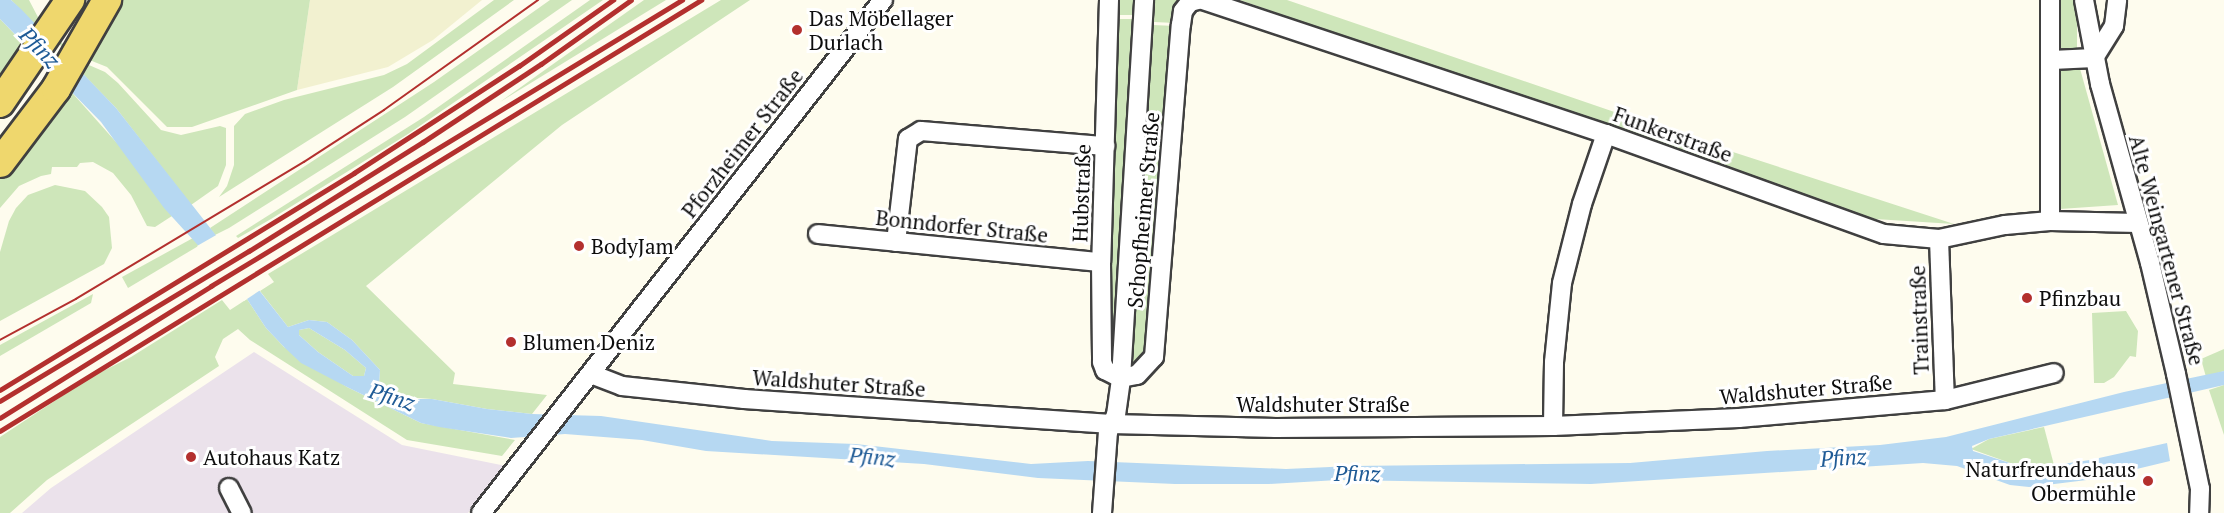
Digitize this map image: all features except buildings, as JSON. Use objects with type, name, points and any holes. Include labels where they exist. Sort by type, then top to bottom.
[{"type":"main road","points":[[3,99],[54,27],[70,0]]},
{"type":"main road","points":[[0,163],[56,89],[107,0]]},
{"type":"main road","points":[[3,99],[20,95],[26,97],[29,102],[19,137]]},
{"type":"street","name":"Pforzheimer Straße","points":[[482,513],[883,0]]},
{"type":"street","name":"Hubstraße","points":[[1109,0],[1101,262],[1102,362],[1104,370],[1121,378]]},
{"type":"street","points":[[1102,513],[1105,453],[1111,424],[1118,406],[1121,378],[1144,0]]},
{"type":"street","name":"Schopfheimer Straße","points":[[1121,378],[1137,375],[1154,357],[1181,25],[1183,11],[1191,2],[1198,0]]},
{"type":"street","name":"Funkerstraße","points":[[1203,0],[1606,135],[1884,234],[1939,239],[2005,225],[2050,221],[2138,223]]},
{"type":"street","points":[[2050,0],[2052,60],[2050,221]]},
{"type":"street","name":"Alte Weingartener Straße","points":[[2084,0],[2094,58],[2150,262],[2179,388],[2200,489],[2199,513]]},
{"type":"street","points":[[2052,60],[2094,58],[2114,26],[2117,0]]},
{"type":"street","points":[[896,242],[908,139],[921,131],[1105,146]]},
{"type":"street","points":[[1553,426],[1554,362],[1562,282],[1582,204],[1606,135]]},
{"type":"street","name":"Bonndorfer Straße","points":[[818,234],[1101,262]]},
{"type":"street","name":"Trainstraße","points":[[1939,239],[1945,400]]},
{"type":"street","name":"Waldshuter Straße","points":[[591,374],[622,386],[744,399],[1111,424],[1276,428],[1553,426],[1739,418],[1945,400],[2054,373]]},
{"type":"street","points":[[230,488],[242,513]]},
{"type":"shaded area","points":[[254,352],[402,445],[506,466],[468,513],[22,513],[51,488]]},
{"type":"green space","points":[[11,0],[29,0],[41,23],[82,62],[105,72],[118,83],[161,130],[181,135],[220,126],[226,128],[226,165],[218,186],[191,205],[116,108]]},
{"type":"green space","points":[[120,0],[310,0],[297,90],[192,127],[167,127],[107,67],[87,59]]},
{"type":"green space","points":[[310,0],[482,0],[433,40],[388,67],[297,90]]},
{"type":"green space","points":[[494,0],[514,0],[393,87],[219,197],[227,186],[234,165],[234,126],[245,114],[284,100],[384,75],[407,64]]},
{"type":"green space","points":[[550,0],[572,0],[405,117],[229,228],[215,235],[210,228],[434,82]]},
{"type":"green space","points":[[590,0],[603,0],[408,134],[271,219],[238,238],[236,236],[424,117]]},
{"type":"green space","points":[[644,0],[666,0],[500,102],[556,62]]},
{"type":"green space","points":[[721,0],[750,0],[562,125],[366,286],[455,373],[453,384],[547,395],[532,414],[432,399],[403,397],[379,383],[380,370],[352,340],[327,322],[309,320],[288,327],[260,291],[274,282],[268,274]]},
{"type":"green space","points":[[1115,0],[1138,0],[1138,15],[1115,15]]},
{"type":"green space","points":[[1155,0],[1179,0],[1175,23],[1154,22]]},
{"type":"green space","points":[[1240,0],[1287,0],[1699,141],[1954,224],[1875,219],[1814,200]]},
{"type":"green space","points":[[2057,0],[2077,0],[2077,53],[2057,53]]},
{"type":"green space","points":[[0,19],[28,48],[0,87]]},
{"type":"green space","points":[[1115,19],[1137,19],[1113,362],[1108,358]]},
{"type":"green space","points":[[1153,25],[1175,26],[1144,358],[1132,364]]},
{"type":"green space","points":[[2057,65],[2079,65],[2118,205],[2060,209]]},
{"type":"green space","points":[[67,87],[124,151],[172,216],[155,227],[147,226],[131,195],[113,173],[93,162],[80,163],[77,167],[52,167],[51,174],[19,186],[0,208],[0,179]]},
{"type":"green space","points":[[55,185],[85,191],[102,207],[109,217],[112,248],[104,264],[0,321],[0,252],[9,221],[16,208],[28,195]]},
{"type":"green space","points":[[193,238],[200,245],[128,288],[122,277]]},
{"type":"green space","points":[[93,294],[91,303],[0,356],[0,345]]},
{"type":"green space","points":[[247,299],[266,328],[284,347],[347,387],[421,423],[515,440],[502,456],[407,440],[250,340],[238,329],[223,339],[215,357],[219,366],[47,480],[10,513],[0,513],[0,437],[91,377],[131,357],[222,300],[230,310]]},
{"type":"green space","points":[[2126,311],[2138,331],[2136,357],[2130,356],[2114,377],[2104,383],[2094,383],[2092,313]]},
{"type":"green space","points":[[309,328],[345,350],[366,368],[364,376],[353,376],[318,352],[299,335],[299,330]]},
{"type":"green space","points":[[2224,349],[2224,371],[2206,377],[2201,359]]},
{"type":"green space","points":[[2224,385],[2224,435],[2209,390]]},
{"type":"green space","points":[[2044,427],[2054,465],[2013,464],[1971,449],[1989,439]]},
{"type":"water","name":"Pfinz","points":[[0,0],[11,0],[116,108],[288,327],[309,320],[327,322],[352,340],[380,370],[379,384],[410,399],[432,399],[532,414],[601,416],[772,441],[856,444],[1031,464],[1088,461],[1286,469],[1352,466],[1630,463],[1767,451],[1880,445],[1946,437],[2124,392],[2224,371],[2224,385],[1989,439],[1972,446],[1973,451],[2013,464],[2041,467],[2090,460],[2167,443],[2170,461],[2095,479],[2029,487],[2010,485],[1957,466],[1923,463],[1591,484],[1338,480],[1269,484],[1175,484],[1038,478],[924,464],[706,451],[642,440],[565,434],[511,438],[439,427],[421,423],[301,363],[266,328],[247,299],[164,208],[101,122],[0,19]],"holes":[[[309,328],[345,350],[366,368],[364,376],[353,376],[318,352],[299,335],[299,330]]]},
{"type":"pier","points":[[44,28],[80,66],[64,89],[28,52]]},
{"type":"pier","points":[[218,234],[262,289],[244,301],[197,246]]},
{"type":"tram line","points":[[0,340],[76,299],[304,162],[384,110],[538,0]]},
{"type":"railway","points":[[0,390],[354,173],[519,66],[613,0]]},
{"type":"railway","points":[[0,401],[249,251],[423,142],[541,64],[631,0]]},
{"type":"railway","points":[[0,418],[211,286],[682,0]]},
{"type":"railway","points":[[0,431],[701,0]]},
{"type":"place","name":"Das Möbellager Durlach","points":[[797,30]]},
{"type":"place","name":"BodyJam","points":[[579,246]]},
{"type":"place","name":"Pfinzbau","points":[[2027,298]]},
{"type":"place","name":"Blumen Deniz","points":[[511,342]]},
{"type":"place","name":"Autohaus Katz","points":[[191,457]]},
{"type":"place","name":"Naturfreundehaus Obermühle","points":[[2148,481]]}]
